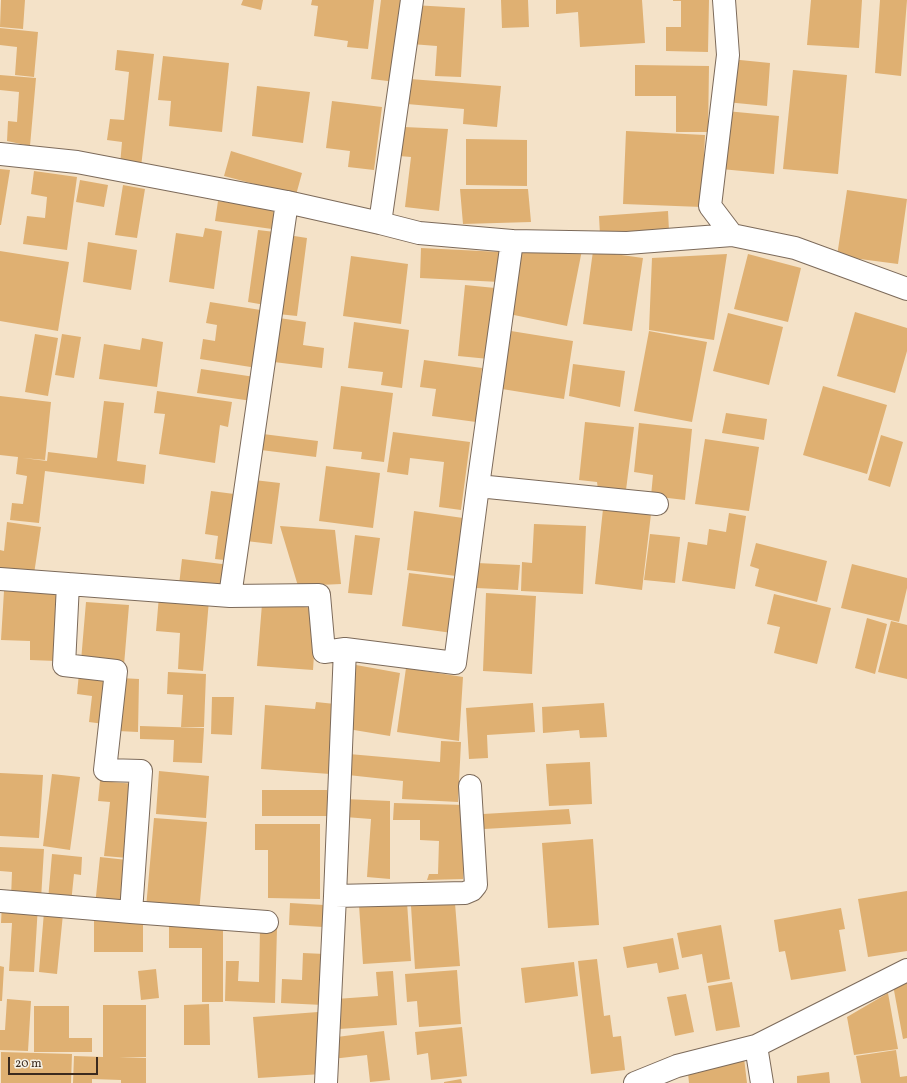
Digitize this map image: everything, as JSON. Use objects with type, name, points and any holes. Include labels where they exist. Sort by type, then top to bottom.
[{"type":"street","points":[[380,223],[412,0]]},
{"type":"street","points":[[724,0],[728,55],[710,206],[732,235]]},
{"type":"street","points":[[0,154],[77,162],[287,202],[380,223],[419,234],[512,241],[627,244],[732,235],[796,248],[907,289]]},
{"type":"street","points":[[230,596],[287,202]]},
{"type":"street","points":[[0,579],[230,596],[319,595],[324,652],[345,649],[455,663],[512,241]]},
{"type":"street","points":[[478,486],[657,504]]},
{"type":"street","points":[[68,584],[64,665],[116,671],[105,770],[141,771],[131,912]]},
{"type":"street","points":[[326,1083],[345,649]]},
{"type":"street","points":[[335,896],[465,893],[472,890],[476,885],[470,786]]},
{"type":"street","points":[[0,901],[267,922]]},
{"type":"street","points":[[635,1083],[677,1066],[756,1046],[907,970]]},
{"type":"street","points":[[756,1046],[762,1083]]},
{"type":"building","points":[[1,0],[25,0],[23,29],[0,27]]},
{"type":"building","points":[[243,0],[263,0],[261,10],[241,5]]},
{"type":"building","points":[[312,0],[374,0],[368,49],[347,47],[348,41],[314,36],[318,6],[311,5]]},
{"type":"building","points":[[381,0],[406,0],[396,82],[371,79]]},
{"type":"building","points":[[501,0],[528,0],[529,27],[502,28]]},
{"type":"building","points":[[556,0],[642,0],[645,43],[580,47],[578,12],[556,14]]},
{"type":"building","points":[[673,0],[709,0],[708,52],[666,51],[666,27],[681,27],[681,1]]},
{"type":"building","points":[[811,0],[862,0],[859,48],[807,45]]},
{"type":"building","points":[[880,0],[907,0],[901,76],[875,73]]},
{"type":"building","points":[[413,5],[465,8],[461,77],[435,76],[437,46],[411,44]]},
{"type":"building","points":[[0,28],[38,32],[34,77],[15,75],[17,47],[0,45]]},
{"type":"building","points":[[117,50],[154,54],[141,167],[120,165],[122,142],[107,140],[110,119],[124,120],[129,72],[115,70]]},
{"type":"building","points":[[163,56],[229,63],[222,132],[169,126],[171,101],[158,100]]},
{"type":"building","points":[[730,59],[770,63],[767,106],[726,102]]},
{"type":"building","points":[[635,65],[709,66],[708,132],[676,132],[676,96],[635,96]]},
{"type":"building","points":[[793,70],[847,75],[838,174],[783,169]]},
{"type":"building","points":[[0,75],[36,78],[30,146],[7,141],[8,121],[17,122],[19,92],[0,90]]},
{"type":"building","points":[[410,79],[501,86],[497,127],[463,124],[464,109],[407,104]]},
{"type":"building","points":[[257,86],[310,92],[303,143],[252,136]]},
{"type":"building","points":[[332,101],[382,107],[374,170],[348,167],[350,151],[326,148]]},
{"type":"building","points":[[726,111],[779,116],[774,174],[721,169]]},
{"type":"building","points":[[404,127],[448,129],[439,211],[405,207],[411,157],[399,156]]},
{"type":"building","points":[[626,131],[705,135],[702,207],[623,204]]},
{"type":"building","points":[[466,139],[527,140],[527,186],[466,185]]},
{"type":"building","points":[[231,151],[302,173],[296,195],[224,176]]},
{"type":"building","points":[[0,169],[10,170],[1,225],[0,225]]},
{"type":"building","points":[[34,171],[77,177],[67,250],[23,244],[27,216],[45,218],[47,197],[31,194]]},
{"type":"building","points":[[80,180],[108,185],[104,207],[76,202]]},
{"type":"building","points":[[123,185],[145,189],[137,238],[115,235]]},
{"type":"building","points":[[460,189],[528,189],[531,222],[463,224]]},
{"type":"building","points":[[847,190],[907,199],[898,264],[837,256]]},
{"type":"building","points":[[218,201],[274,209],[272,229],[215,221]]},
{"type":"building","points":[[668,211],[669,231],[600,235],[599,216]]},
{"type":"building","points":[[205,228],[222,231],[214,289],[169,282],[176,233],[203,237]]},
{"type":"building","points":[[258,230],[275,232],[265,305],[248,302]]},
{"type":"building","points":[[288,235],[307,238],[297,316],[278,314]]},
{"type":"building","points":[[88,242],[137,250],[131,290],[83,282]]},
{"type":"building","points":[[421,248],[501,252],[500,282],[420,278]]},
{"type":"building","points":[[582,250],[567,326],[509,314],[522,251]]},
{"type":"building","points":[[0,251],[69,262],[58,331],[0,321]]},
{"type":"building","points":[[593,251],[643,258],[632,331],[583,324]]},
{"type":"building","points":[[727,254],[714,340],[649,330],[652,258]]},
{"type":"building","points":[[748,254],[801,268],[788,322],[734,309]]},
{"type":"building","points":[[351,256],[408,264],[401,324],[343,316]]},
{"type":"building","points":[[465,285],[495,288],[489,359],[458,356]]},
{"type":"building","points":[[210,302],[267,311],[257,368],[200,359],[203,339],[215,341],[217,325],[206,323]]},
{"type":"building","points":[[855,312],[907,328],[907,351],[895,393],[837,376]]},
{"type":"building","points":[[728,313],[783,327],[769,385],[713,371]]},
{"type":"building","points":[[279,318],[306,322],[303,345],[324,348],[322,368],[274,362]]},
{"type":"building","points":[[354,322],[409,330],[402,388],[381,385],[383,372],[348,368]]},
{"type":"building","points":[[511,331],[573,341],[564,399],[502,389]]},
{"type":"building","points":[[649,331],[707,342],[692,422],[634,411]]},
{"type":"building","points":[[35,334],[58,338],[48,396],[25,392]]},
{"type":"building","points":[[62,334],[81,337],[74,378],[55,375]]},
{"type":"building","points":[[142,338],[163,342],[157,387],[99,379],[104,344],[140,350]]},
{"type":"building","points":[[424,360],[482,368],[476,422],[432,416],[436,389],[420,387]]},
{"type":"building","points":[[573,364],[625,371],[620,407],[569,396]]},
{"type":"building","points":[[201,369],[255,377],[252,401],[197,393]]},
{"type":"building","points":[[341,386],[393,393],[384,462],[361,459],[362,452],[333,449]]},
{"type":"building","points":[[823,386],[887,405],[867,474],[803,455]]},
{"type":"building","points":[[157,391],[232,402],[228,427],[220,425],[215,463],[159,454],[165,414],[154,413]]},
{"type":"building","points":[[0,396],[51,402],[45,460],[23,458],[47,461],[48,452],[97,458],[104,401],[124,403],[117,461],[146,465],[144,484],[45,471],[39,523],[10,520],[12,503],[23,504],[27,476],[16,474],[18,457],[0,455]]},
{"type":"building","points":[[726,413],[767,419],[764,440],[722,433]]},
{"type":"building","points":[[585,422],[634,427],[626,490],[598,489],[597,482],[579,480]]},
{"type":"building","points":[[639,423],[692,429],[685,500],[651,496],[653,475],[634,472]]},
{"type":"building","points":[[393,432],[470,442],[461,510],[439,507],[444,462],[410,458],[408,475],[387,472]]},
{"type":"building","points":[[263,434],[318,441],[316,457],[261,450]]},
{"type":"building","points":[[881,435],[903,442],[890,487],[868,480]]},
{"type":"building","points":[[705,439],[759,447],[749,511],[695,504]]},
{"type":"building","points":[[326,466],[380,473],[373,528],[319,521]]},
{"type":"building","points":[[254,480],[280,483],[272,544],[246,541]]},
{"type":"building","points":[[211,491],[242,495],[234,561],[215,559],[218,536],[205,534]]},
{"type":"building","points":[[603,509],[651,514],[642,590],[595,584]]},
{"type":"building","points":[[414,511],[463,518],[456,576],[407,570]]},
{"type":"building","points":[[729,513],[746,516],[735,589],[682,581],[688,542],[707,545],[709,529],[726,532]]},
{"type":"building","points":[[7,522],[41,527],[34,574],[0,569],[0,550],[4,551]]},
{"type":"building","points":[[534,524],[586,526],[583,594],[521,591],[522,562],[532,563]]},
{"type":"building","points":[[280,526],[335,530],[341,584],[298,586]]},
{"type":"building","points":[[650,534],[680,537],[675,583],[644,580]]},
{"type":"building","points":[[355,535],[380,538],[372,595],[348,593]]},
{"type":"building","points":[[756,543],[827,561],[817,602],[755,586],[759,569],[750,566]]},
{"type":"building","points":[[182,559],[230,565],[227,591],[179,585]]},
{"type":"building","points":[[477,563],[520,565],[518,590],[476,588]]},
{"type":"building","points":[[852,564],[907,578],[907,588],[899,622],[841,608]]},
{"type":"building","points":[[409,573],[458,579],[452,633],[402,626]]},
{"type":"building","points":[[4,591],[59,593],[56,661],[30,660],[30,641],[1,640]]},
{"type":"building","points":[[486,593],[536,596],[532,674],[483,671]]},
{"type":"building","points":[[774,594],[831,608],[817,664],[774,653],[780,627],[767,624]]},
{"type":"building","points":[[159,596],[209,600],[203,671],[178,669],[180,633],[156,631]]},
{"type":"building","points":[[86,602],[129,605],[124,665],[81,661]]},
{"type":"building","points":[[262,604],[317,608],[313,670],[257,666]]},
{"type":"building","points":[[867,618],[887,624],[875,674],[855,668]]},
{"type":"building","points":[[891,621],[907,625],[907,679],[878,672]]},
{"type":"building","points":[[356,665],[400,673],[390,736],[348,729]]},
{"type":"building","points":[[406,668],[463,677],[459,741],[397,732]]},
{"type":"building","points":[[168,672],[206,674],[204,727],[181,727],[183,695],[167,694]]},
{"type":"building","points":[[79,673],[110,677],[104,724],[89,722],[92,696],[77,694]]},
{"type":"building","points":[[120,678],[139,679],[138,732],[118,731]]},
{"type":"building","points":[[212,697],[234,697],[232,735],[211,734]]},
{"type":"building","points":[[316,702],[335,704],[330,774],[261,769],[265,705],[315,709]]},
{"type":"building","points":[[533,703],[535,732],[487,735],[488,758],[469,759],[466,708]]},
{"type":"building","points":[[604,703],[607,737],[580,738],[579,730],[543,733],[542,707]]},
{"type":"building","points":[[140,726],[204,728],[202,763],[173,762],[174,740],[140,739]]},
{"type":"building","points":[[441,741],[461,742],[458,802],[402,799],[403,781],[348,775],[349,754],[440,762]]},
{"type":"building","points":[[590,762],[592,804],[549,806],[546,764]]},
{"type":"building","points":[[159,771],[209,776],[206,818],[156,814]]},
{"type":"building","points":[[0,773],[43,775],[39,838],[0,836]]},
{"type":"building","points":[[52,774],[80,777],[70,850],[43,846]]},
{"type":"building","points":[[100,781],[135,784],[128,858],[104,856],[110,802],[98,801]]},
{"type":"building","points":[[262,790],[327,790],[327,816],[262,816]]},
{"type":"building","points":[[344,799],[390,801],[390,879],[367,877],[371,819],[345,817]]},
{"type":"building","points":[[394,803],[465,805],[463,879],[427,880],[429,874],[438,874],[439,841],[420,840],[420,820],[393,820]]},
{"type":"building","points":[[569,809],[571,824],[484,829],[483,814]]},
{"type":"building","points":[[154,818],[207,822],[199,913],[146,908]]},
{"type":"building","points":[[255,824],[320,824],[320,899],[268,898],[268,850],[255,850]]},
{"type":"building","points":[[593,839],[599,925],[548,928],[542,843]]},
{"type":"building","points":[[0,847],[44,849],[41,899],[11,898],[12,872],[0,871]]},
{"type":"building","points":[[52,854],[82,857],[81,875],[74,874],[71,903],[48,900]]},
{"type":"building","points":[[100,857],[127,860],[123,909],[95,906]]},
{"type":"building","points":[[907,891],[907,951],[868,957],[858,899]]},
{"type":"building","points":[[407,902],[411,961],[363,964],[359,905]]},
{"type":"building","points":[[2,903],[38,905],[34,972],[9,971],[12,923],[1,923]]},
{"type":"building","points":[[290,903],[324,905],[323,927],[289,925]]},
{"type":"building","points":[[455,903],[460,966],[415,969],[411,906]]},
{"type":"building","points":[[841,908],[845,929],[839,930],[846,971],[791,980],[785,951],[779,952],[774,920]]},
{"type":"building","points":[[44,912],[63,914],[57,974],[39,972]]},
{"type":"building","points":[[94,916],[143,916],[143,952],[94,952]]},
{"type":"building","points":[[721,925],[730,979],[707,983],[702,954],[682,958],[677,933]]},
{"type":"building","points":[[169,926],[223,927],[223,1002],[202,1002],[202,948],[169,948]]},
{"type":"building","points":[[260,928],[277,928],[275,1003],[225,1001],[226,961],[239,961],[238,981],[259,982]]},
{"type":"building","points":[[673,938],[679,969],[659,973],[657,963],[627,968],[623,947]]},
{"type":"building","points":[[303,953],[325,954],[323,1005],[281,1003],[282,979],[302,980]]},
{"type":"building","points":[[597,959],[604,1016],[610,1015],[613,1037],[621,1036],[625,1070],[591,1074],[578,961]]},
{"type":"building","points":[[574,962],[578,996],[525,1003],[521,968]]},
{"type":"building","points":[[0,966],[4,967],[2,1001],[0,1001]]},
{"type":"building","points":[[156,969],[159,998],[141,1000],[138,971]]},
{"type":"building","points":[[457,970],[461,1024],[419,1027],[417,1001],[407,1002],[405,974]]},
{"type":"building","points":[[393,971],[397,1025],[339,1029],[336,999],[378,996],[376,972]]},
{"type":"building","points":[[907,978],[907,1038],[903,1039],[893,985]]},
{"type":"building","points":[[732,982],[740,1027],[716,1031],[708,986]]},
{"type":"building","points":[[888,993],[898,1049],[854,1055],[847,1017]]},
{"type":"building","points":[[686,994],[694,1032],[675,1036],[667,997]]},
{"type":"building","points":[[7,999],[31,1001],[28,1051],[0,1050],[0,1030],[5,1030]]},
{"type":"building","points":[[209,1004],[210,1045],[184,1045],[184,1005]]},
{"type":"building","points":[[103,1005],[146,1005],[146,1057],[119,1057],[146,1058],[146,1083],[121,1083],[121,1080],[92,1079],[92,1083],[73,1083],[74,1056],[103,1057]]},
{"type":"building","points":[[34,1006],[69,1006],[69,1038],[92,1038],[92,1052],[34,1052]]},
{"type":"building","points":[[318,1012],[322,1074],[258,1078],[253,1017]]},
{"type":"building","points":[[462,1027],[467,1076],[431,1080],[428,1053],[417,1055],[415,1032]]},
{"type":"building","points":[[384,1031],[390,1080],[370,1082],[367,1055],[332,1059],[329,1038]]},
{"type":"building","points":[[896,1050],[900,1077],[907,1076],[907,1083],[861,1083],[856,1056]]},
{"type":"building","points":[[1,1052],[72,1054],[71,1083],[1,1083]]},
{"type":"building","points":[[744,1058],[747,1083],[689,1083],[688,1073]]},
{"type":"building","points":[[829,1072],[830,1083],[797,1083],[797,1076]]},
{"type":"building","points":[[461,1079],[462,1083],[444,1083],[444,1082]]}]
